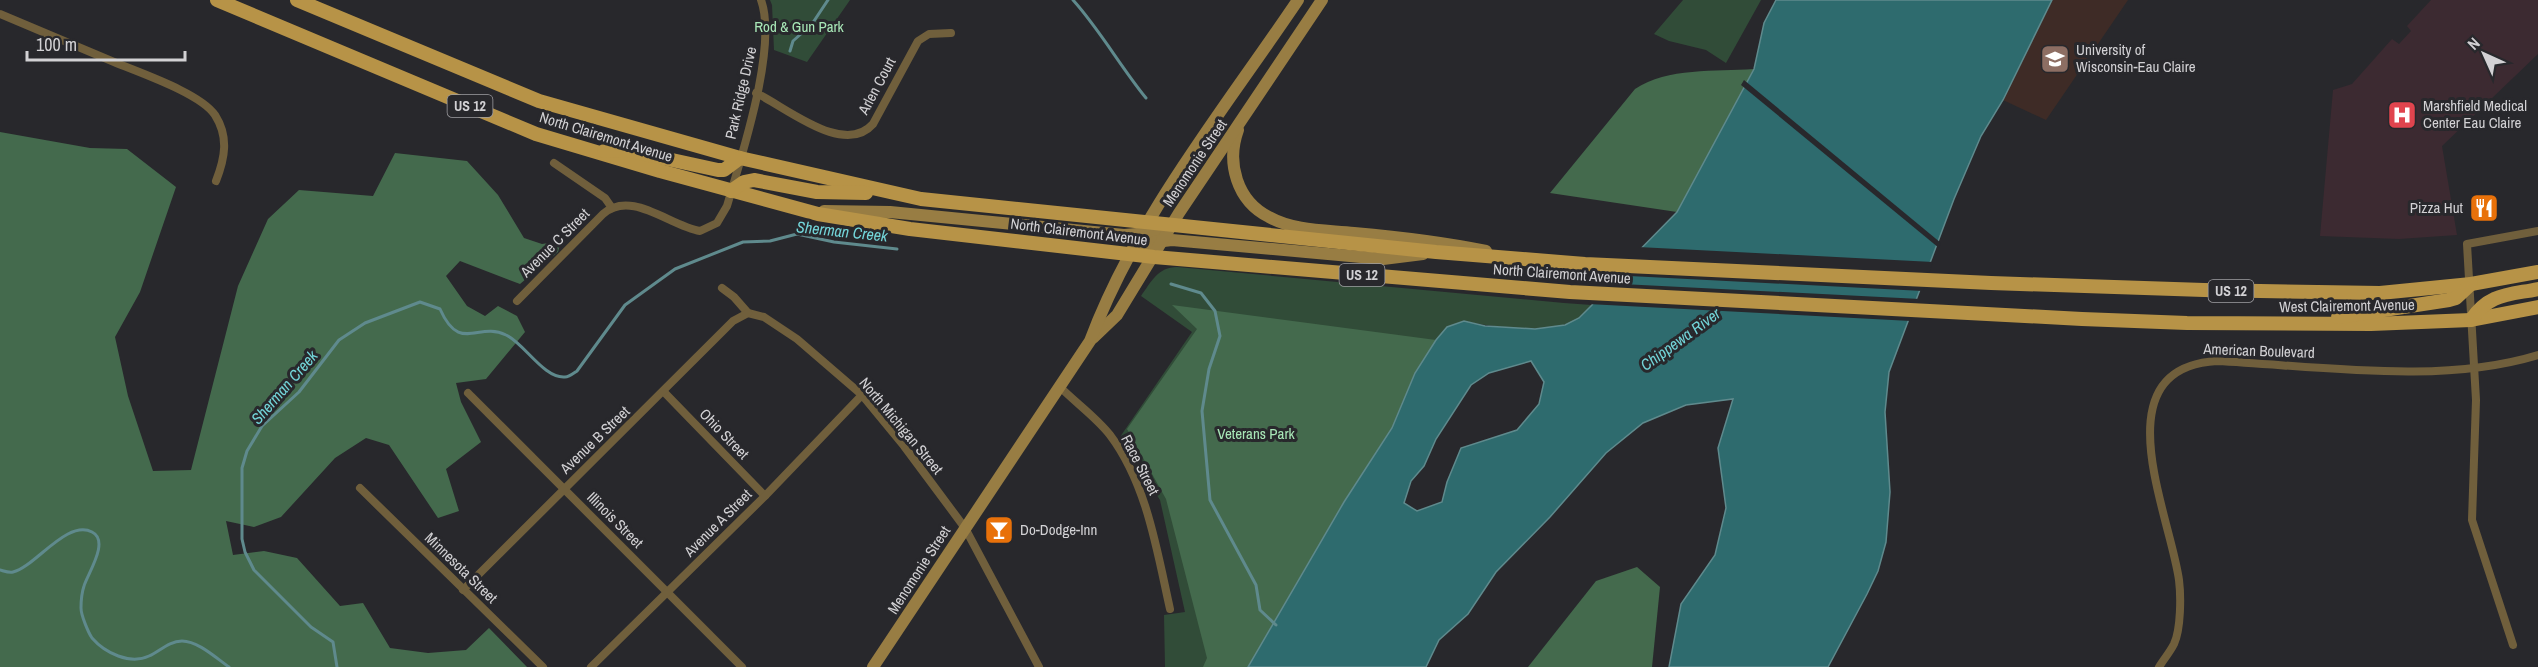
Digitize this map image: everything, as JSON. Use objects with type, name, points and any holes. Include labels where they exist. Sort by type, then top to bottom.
[{"type":"main road","name":"North Clairemont Avenue","points":[[217,0],[536,134],[808,211],[910,229],[1130,255],[1570,292],[1974,313]]},
{"type":"main road","name":"North Clairemont Avenue","points":[[297,0],[539,102],[740,158],[921,199],[1144,229],[1171,226],[1585,264],[1991,283]]},
{"type":"main road","name":"Menomonie Street","points":[[873,667],[1090,341],[1111,289],[1164,195],[1298,0]]},
{"type":"main road","name":"Menomonie Street","points":[[1090,341],[1117,315],[1171,226],[1322,0]]},
{"type":"main road","points":[[1242,119],[1233,155],[1236,179],[1252,205],[1270,218],[1302,227],[1442,242],[1516,258]]},
{"type":"main road","points":[[596,152],[626,150],[718,170],[724,170],[740,158]]},
{"type":"main road","points":[[731,191],[744,182],[754,180],[817,192],[892,193]]},
{"type":"main road","points":[[808,211],[866,210],[1115,235],[1144,229]]},
{"type":"main road","points":[[1130,255],[1150,243],[1163,240],[1383,259],[1436,252]]},
{"type":"main road","name":"West Clairemont Avenue","points":[[1991,283],[2204,290],[2380,292],[2471,284],[2538,272]]},
{"type":"main road","points":[[2303,323],[2449,300],[2471,284]]},
{"type":"main road","points":[[2471,320],[2481,306],[2498,296],[2538,289]]},
{"type":"main road","name":"West Clairemont Avenue","points":[[1974,313],[2187,323],[2303,323],[2471,320],[2538,307]]},
{"type":"street","name":"Park Ridge Drive","points":[[731,191],[765,53],[766,34],[762,0]]},
{"type":"street","points":[[0,14],[151,78],[207,105],[222,127],[225,146],[224,160],[216,181]]},
{"type":"street","name":"Arlen Court","points":[[756,93],[838,135],[861,133],[873,124],[918,41],[929,34],[951,33]]},
{"type":"street","points":[[554,163],[604,198],[612,208]]},
{"type":"street","name":"Avenue C Street","points":[[517,301],[612,208],[619,205],[634,206],[700,231],[713,226],[721,217],[731,191]]},
{"type":"street","points":[[2513,645],[2472,520],[2476,400],[2467,244],[2538,231]]},
{"type":"street","name":"North Michigan Street","points":[[722,288],[734,297],[748,313],[764,317],[788,333],[862,395],[904,446],[965,528],[1039,667]]},
{"type":"street","name":"Avenue B Street","points":[[463,590],[733,321],[748,313]]},
{"type":"street","name":"American Boulevard","points":[[2159,667],[2175,642],[2180,611],[2179,580],[2157,490],[2149,441],[2150,421],[2159,392],[2173,376],[2190,364],[2217,361],[2396,371],[2475,368],[2508,364],[2538,355]]},
{"type":"street","name":"Race Street","points":[[1060,387],[1110,435],[1138,485],[1149,516],[1170,609]]},
{"type":"street","name":"Ohio Street","points":[[664,392],[765,496]]},
{"type":"street","name":"Illinois Street","points":[[468,393],[742,667]]},
{"type":"street","name":"Avenue A Street","points":[[591,667],[765,496],[862,395]]},
{"type":"street","name":"Minnesota Street","points":[[360,488],[543,667]]},
{"type":"shaded area","name":"University of Wisconsin-Eau Claire","points":[[2052,0],[2128,0],[2046,120],[2003,100]]},
{"type":"shaded area","name":"Marshfield Medical Center Eau Claire","points":[[2431,0],[2538,0],[2538,54],[2442,146],[2457,235],[2399,239],[2320,236],[2333,90],[2352,84],[2392,39],[2399,44],[2411,31],[2407,26]]},
{"type":"green space","name":"Rod & Gun Park","points":[[770,0],[850,0],[807,62],[774,50]]},
{"type":"green space","points":[[1683,0],[1761,0],[1726,63],[1706,50],[1669,41],[1654,34]]},
{"type":"green space","points":[[1754,69],[1677,212],[1550,193],[1635,89],[1662,77],[1677,74]]},
{"type":"green space","points":[[0,132],[90,148],[127,149],[176,187],[140,292],[115,337],[128,396],[153,471],[191,470],[238,286],[268,219],[299,190],[373,196],[395,153],[467,161],[498,195],[524,238],[542,244],[561,241],[558,252],[520,284],[460,261],[446,276],[467,306],[485,316],[498,306],[517,316],[525,332],[486,379],[456,383],[461,402],[481,442],[446,469],[459,511],[438,518],[389,445],[366,438],[335,458],[281,517],[254,527],[226,521],[233,555],[264,551],[297,558],[340,606],[363,603],[390,648],[428,653],[466,650],[489,628],[527,667],[0,667]]},
{"type":"green space","name":"Veterans Park","points":[[1177,267],[1592,305],[1579,318],[1555,327],[1491,326],[1464,321],[1436,340],[1248,667],[1165,667],[1164,615],[1185,612],[1160,500],[1120,437],[1192,332],[1141,296],[1160,272]]},
{"type":"green space","name":"Veterans Park","points":[[1172,305],[1436,340],[1415,373],[1392,428],[1344,502],[1248,667],[1203,667],[1207,658],[1166,499],[1127,429],[1197,329]]},
{"type":"green space","points":[[1637,567],[1660,587],[1652,667],[1528,667],[1596,581]]},
{"type":"water","name":"Chippewa River","points":[[1776,0],[2052,0],[2003,100],[1981,136],[1954,199],[1889,372],[1885,412],[1890,492],[1886,542],[1878,571],[1828,667],[1669,667],[1681,604],[1715,555],[1726,508],[1718,448],[1733,399],[1686,405],[1643,423],[1606,453],[1550,517],[1496,572],[1468,614],[1439,640],[1426,667],[1248,667],[1344,502],[1392,428],[1415,373],[1436,340],[1447,327],[1464,321],[1485,326],[1535,329],[1565,325],[1579,318],[1592,305],[1606,282],[1677,212],[1754,69],[1764,23]],"holes":[[[1531,361],[1544,382],[1539,404],[1517,430],[1461,448],[1447,482],[1442,502],[1417,511],[1404,503],[1411,481],[1424,466],[1436,439],[1471,385],[1489,373]]]},
{"type":"pier","points":[[1744,80],[1941,243],[1939,248],[1741,85]]},
{"type":"pier","points":[[1638,247],[1933,262],[1923,291],[1610,275]]},
{"type":"pier","points":[[1602,283],[1920,299],[1911,321],[1588,304]]},
{"type":"waterway","points":[[790,51],[793,41],[812,24],[828,0]]},
{"type":"waterway","points":[[1073,0],[1146,98]]},
{"type":"waterway","name":"Sherman Creek","points":[[337,667],[333,642],[311,627],[254,570],[245,552],[242,539],[242,468],[247,451],[262,426],[299,392],[339,340],[365,323],[420,302],[440,309],[447,322],[462,333],[487,331],[506,335],[549,372],[567,377],[577,371],[625,305],[675,269],[743,242],[770,241],[797,234],[834,242],[897,249]]},
{"type":"waterway","name":"Sherman Creek","points":[[1171,284],[1201,293],[1215,311],[1220,336],[1209,369],[1202,411],[1210,500],[1256,585],[1260,610],[1276,625]]},
{"type":"waterway","name":"Sherman Creek","points":[[0,570],[11,572],[22,568],[72,532],[82,530],[92,532],[97,536],[98,550],[84,586],[81,608],[83,619],[97,643],[111,653],[134,659],[149,656],[173,643],[188,642],[207,651],[229,667]]},
{"type":"place","name":"University of Wisconsin-Eau Claire","points":[[2055,59]]},
{"type":"place","name":"Marshfield Medical Center Eau Claire","points":[[2402,115]]},
{"type":"place","name":"Pizza Hut","points":[[2484,208]]},
{"type":"place","name":"Do-Dodge-Inn","points":[[999,530]]}]
